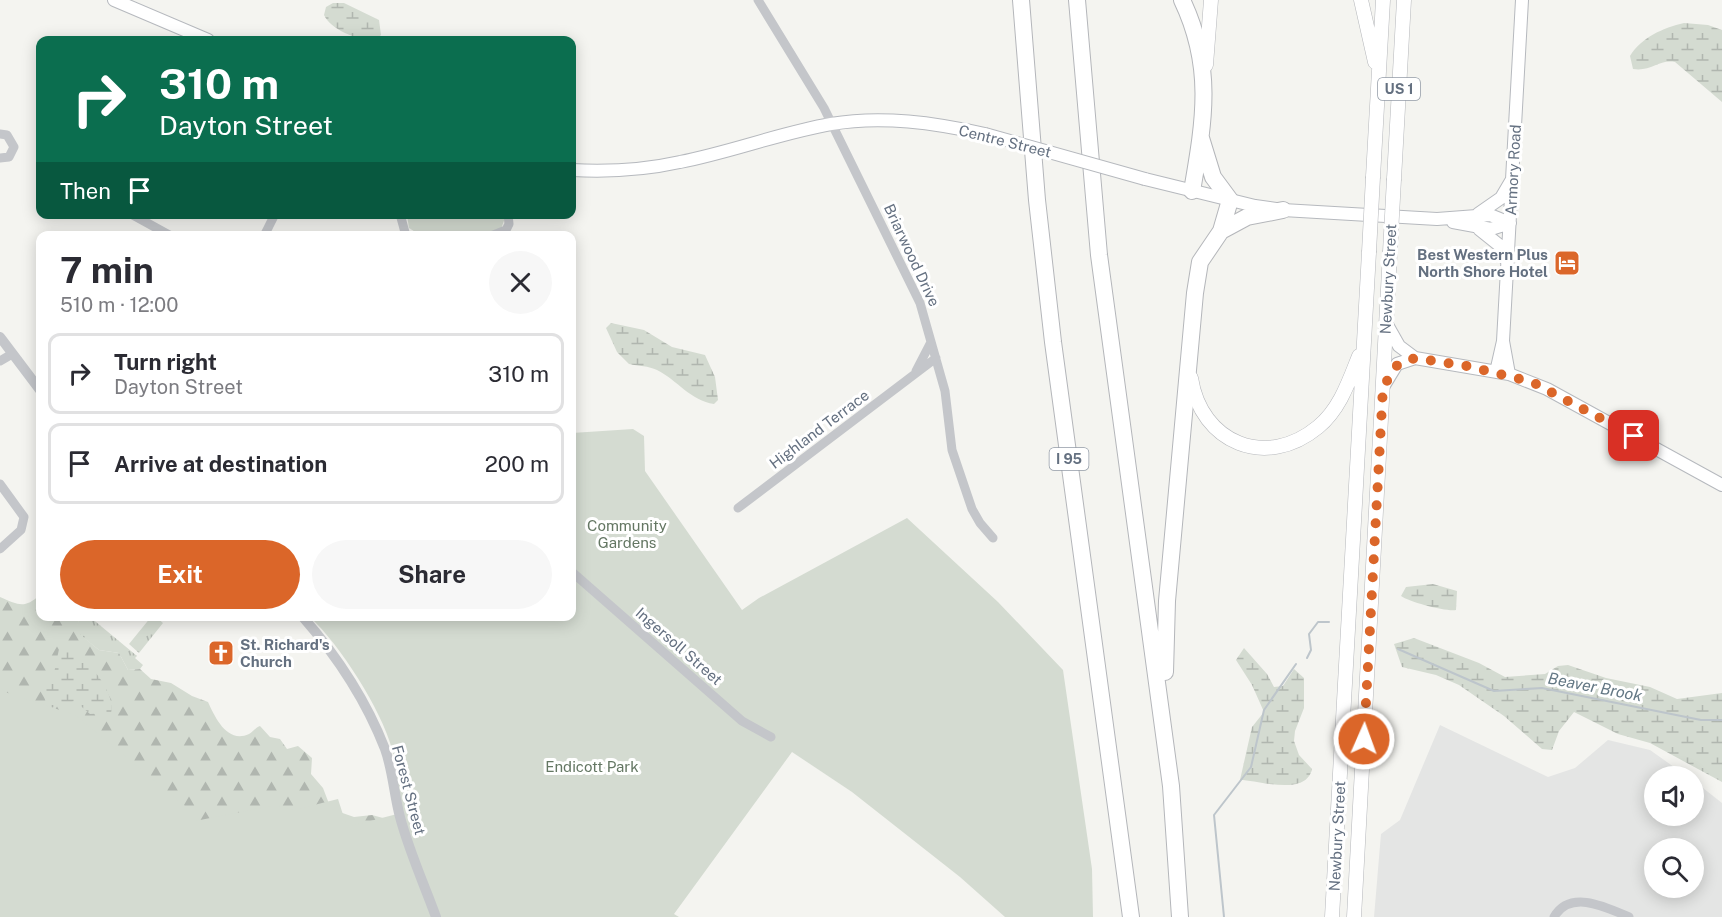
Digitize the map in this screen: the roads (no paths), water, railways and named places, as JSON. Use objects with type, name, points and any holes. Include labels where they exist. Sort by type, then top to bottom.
[{"type":"highway","name":"I 95","points":[[1021,0],[1037,200],[1053,342],[1131,917]]},
{"type":"highway","points":[[1077,0],[1099,255],[1165,740],[1176,833],[1180,917]]},
{"type":"highway","points":[[1182,0],[1195,34],[1205,76],[1201,138],[1192,191]]},
{"type":"highway","points":[[1165,740],[1167,601],[1199,267],[1206,252],[1221,231],[1230,200],[1214,177],[1201,138]]},
{"type":"highway","points":[[1221,231],[1247,217],[1283,210]]},
{"type":"main road","points":[[114,0],[199,36]]},
{"type":"main road","points":[[1205,76],[1211,0]]},
{"type":"main road","points":[[1361,0],[1378,80]]},
{"type":"main road","name":"Newbury Street","points":[[1332,917],[1383,0]]},
{"type":"main road","name":"Armory Road","points":[[1496,372],[1501,345],[1508,266],[1522,0]]},
{"type":"main road","name":"Newbury Street","points":[[1355,913],[1404,1]]},
{"type":"main road","name":"Centre Street","points":[[576,170],[624,171],[681,162],[832,124],[915,122],[985,134],[1192,191],[1283,210],[1477,222],[1499,217],[1510,223]]},
{"type":"main road","points":[[1508,266],[1499,245],[1477,222],[1501,198],[1512,177]]},
{"type":"main road","points":[[1386,323],[1399,346],[1415,358],[1509,374],[1547,389],[1722,485]]},
{"type":"main road","points":[[1189,364],[1198,405],[1212,427],[1236,443],[1270,447],[1291,443],[1313,431],[1326,419],[1347,385],[1364,342]]},
{"type":"main road","points":[[1467,366],[1487,359],[1501,345]]},
{"type":"main road","name":"Armory Road","points":[[1501,345],[1509,374]]},
{"type":"main road","points":[[1383,387],[1398,364],[1415,358]]},
{"type":"street","name":"Briarwood Drive","points":[[758,0],[804,73],[832,124],[920,303],[945,391],[952,450],[972,510],[980,524],[993,538]]},
{"type":"street","points":[[0,134],[7,135],[14,147],[9,157],[0,158]]},
{"type":"street","points":[[140,219],[162,231]]},
{"type":"street","points":[[0,337],[36,385]]},
{"type":"street","name":"Highland Terrace","points":[[738,508],[867,412],[916,371],[932,342]]},
{"type":"street","points":[[0,361],[12,354]]},
{"type":"street","name":"Highland Terrace","points":[[916,371],[921,370],[936,358]]},
{"type":"street","points":[[0,484],[24,518],[21,530],[0,549]]},
{"type":"street","name":"Ingersoll Street","points":[[576,576],[742,721],[771,737]]},
{"type":"street","name":"Forest Street","points":[[306,621],[327,645],[374,724],[388,762],[409,845],[436,917]]},
{"type":"street","points":[[1554,917],[1568,903],[1575,902],[1586,902],[1629,917]]},
{"type":"waterway","name":"Beaver Brook","points":[[1307,658],[1311,650],[1309,634],[1318,622],[1329,622]]},
{"type":"waterway","name":"Beaver Brook","points":[[1398,649],[1494,691],[1542,688],[1701,720],[1722,720]]},
{"type":"waterway","name":"Beaver Brook","points":[[1224,917],[1214,815],[1251,767],[1264,710],[1296,664]]},
{"type":"place","name":"Best Western Plus North Shore Hotel","points":[[1567,263]]},
{"type":"place","name":"St. Richard's Church","points":[[221,653]]},
{"type":"park label","name":"Community Gardens","points":[[627,534]]},
{"type":"park label","name":"Endicott Park","points":[[592,766]]}]
